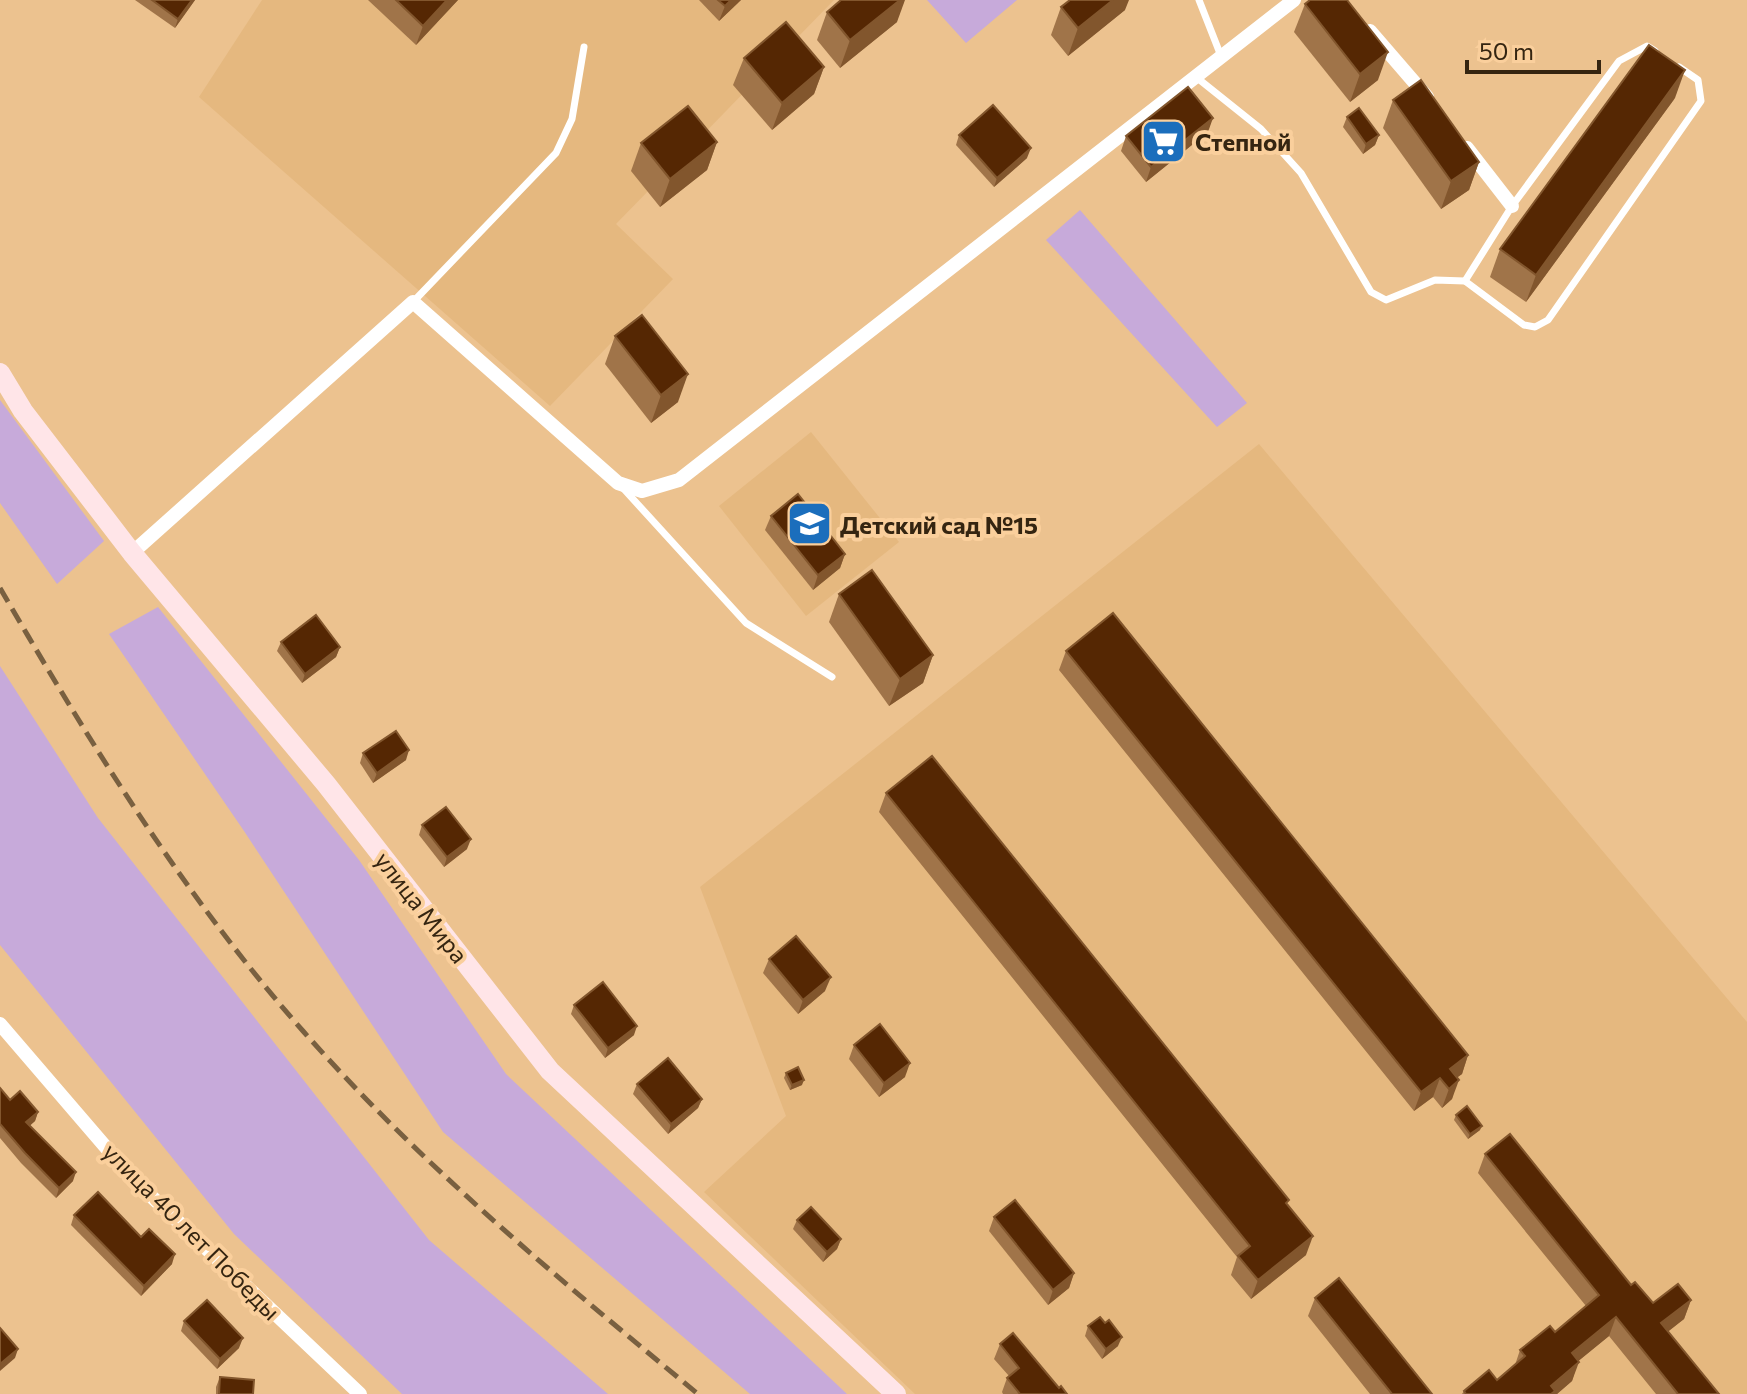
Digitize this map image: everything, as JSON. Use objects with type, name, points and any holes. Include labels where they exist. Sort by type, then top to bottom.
[{"type":"street","points":[[132,553],[413,302],[618,483],[642,491],[679,480],[1294,0]]},
{"type":"street","points":[[1364,23],[1434,107]]},
{"type":"street","points":[[1454,132],[1512,206]]},
{"type":"street","name":"улица Мира","points":[[0,373],[23,411],[132,553],[326,784],[550,1071],[896,1394]]},
{"type":"street","name":"улица 40 лет Победы","points":[[0,1024],[134,1180],[360,1394]]},
{"type":"lane","points":[[1199,0],[1221,56]]},
{"type":"lane","points":[[1465,281],[1512,206],[1619,61],[1647,46],[1660,55]]},
{"type":"lane","points":[[413,302],[556,153],[572,119],[584,47]]},
{"type":"lane","points":[[1195,76],[1261,129],[1301,173],[1371,292],[1386,300],[1435,280],[1465,281],[1524,325],[1535,327],[1548,320],[1701,101],[1698,80],[1673,63]]},
{"type":"lane","points":[[618,483],[746,623],[832,677]]},
{"type":"shaded area","points":[[262,0],[834,0],[616,224],[673,279],[550,406],[199,97]]},
{"type":"shaded area","points":[[927,0],[1017,0],[966,43]]},
{"type":"shaded area","points":[[1080,210],[1247,403],[1217,427],[1046,240]]},
{"type":"shaded area","points":[[0,400],[104,541],[57,584],[0,503]]},
{"type":"shaded area","name":"Детский сад №15","points":[[811,432],[899,542],[806,616],[719,506]]},
{"type":"shaded area","points":[[1259,444],[1747,1022],[1747,1394],[915,1394],[704,1192],[786,1116],[700,887]]},
{"type":"shaded area","points":[[158,607],[359,860],[506,1074],[847,1394],[750,1394],[443,1132],[109,634]]},
{"type":"shaded area","points":[[0,666],[98,818],[429,1240],[608,1394],[402,1394],[234,1234],[0,945]]},
{"type":"building","points":[[152,0],[192,0],[178,19]]},
{"type":"building","points":[[396,0],[447,0],[423,26]]},
{"type":"building","points":[[841,0],[900,0],[850,40],[827,12]]},
{"type":"building","points":[[1070,0],[1113,0],[1078,28],[1061,7]]},
{"type":"building","points":[[1310,0],[1347,0],[1388,52],[1360,74],[1305,4]]},
{"type":"building","points":[[786,22],[824,67],[782,103],[744,58]]},
{"type":"building","points":[[1649,45],[1685,70],[1536,275],[1500,249]]},
{"type":"building","points":[[1421,80],[1479,162],[1451,181],[1393,100]]},
{"type":"building","name":"Степной","points":[[1188,87],[1213,118],[1151,167],[1126,136]]},
{"type":"building","points":[[993,105],[1031,148],[997,178],[959,135]]},
{"type":"building","points":[[688,106],[717,142],[670,179],[641,143]]},
{"type":"building","points":[[1359,108],[1379,135],[1366,144],[1347,117]]},
{"type":"building","points":[[642,315],[688,374],[661,395],[615,336]]},
{"type":"building","points":[[798,494],[845,554],[818,575],[771,516]]},
{"type":"building","points":[[872,570],[933,655],[900,679],[839,594]]},
{"type":"building","points":[[1113,613],[1468,1055],[1450,1069],[1459,1080],[1449,1089],[1440,1078],[1421,1092],[1066,651]]},
{"type":"building","points":[[316,615],[340,647],[305,674],[281,642]]},
{"type":"building","points":[[396,731],[409,750],[377,773],[363,753]]},
{"type":"building","points":[[932,756],[1289,1200],[1286,1203],[1313,1236],[1258,1280],[1238,1256],[1250,1246],[886,793]]},
{"type":"building","points":[[446,807],[471,839],[447,857],[422,825]]},
{"type":"building","points":[[796,936],[831,977],[803,1000],[769,959]]},
{"type":"building","points":[[603,982],[637,1026],[608,1048],[574,1005]]},
{"type":"building","points":[[880,1024],[910,1063],[884,1083],[854,1045]]},
{"type":"building","points":[[668,1058],[702,1099],[671,1124],[637,1084]]},
{"type":"building","points":[[798,1067],[804,1080],[792,1085],[786,1073]]},
{"type":"building","points":[[0,1088],[10,1100],[20,1091],[38,1112],[26,1122],[76,1172],[59,1188],[0,1124]]},
{"type":"building","points":[[1467,1106],[1482,1126],[1470,1134],[1456,1115]]},
{"type":"building","points":[[1510,1134],[1631,1285],[1635,1282],[1653,1303],[1678,1284],[1691,1300],[1661,1323],[1719,1394],[1678,1394],[1616,1317],[1572,1353],[1579,1362],[1551,1386],[1555,1391],[1551,1394],[1466,1394],[1464,1391],[1489,1370],[1497,1380],[1525,1356],[1520,1350],[1550,1326],[1555,1332],[1599,1295],[1485,1154]]},
{"type":"building","points":[[98,1192],[141,1237],[149,1229],[175,1254],[144,1286],[74,1215]]},
{"type":"building","points":[[1015,1200],[1074,1273],[1053,1290],[994,1217]]},
{"type":"building","points":[[811,1207],[841,1239],[827,1252],[797,1220]]},
{"type":"building","points":[[1339,1278],[1432,1394],[1392,1394],[1315,1298]]},
{"type":"building","points":[[207,1300],[243,1338],[220,1359],[184,1321]]},
{"type":"building","points":[[1100,1317],[1105,1323],[1109,1320],[1122,1337],[1106,1349],[1088,1326]]},
{"type":"building","points":[[0,1328],[18,1349],[0,1364]]},
{"type":"building","points":[[1013,1333],[1067,1394],[1020,1394],[1007,1378],[1019,1368],[1000,1344]]},
{"type":"building","points":[[220,1377],[254,1380],[253,1394],[219,1394]]},
{"type":"railway","points":[[0,588],[141,817],[218,927],[303,1031],[348,1081],[444,1175],[544,1265],[698,1394]]},
{"type":"place","name":"Степной","points":[[1164,141]]},
{"type":"place","name":"Детский сад №15","points":[[809,524]]}]
